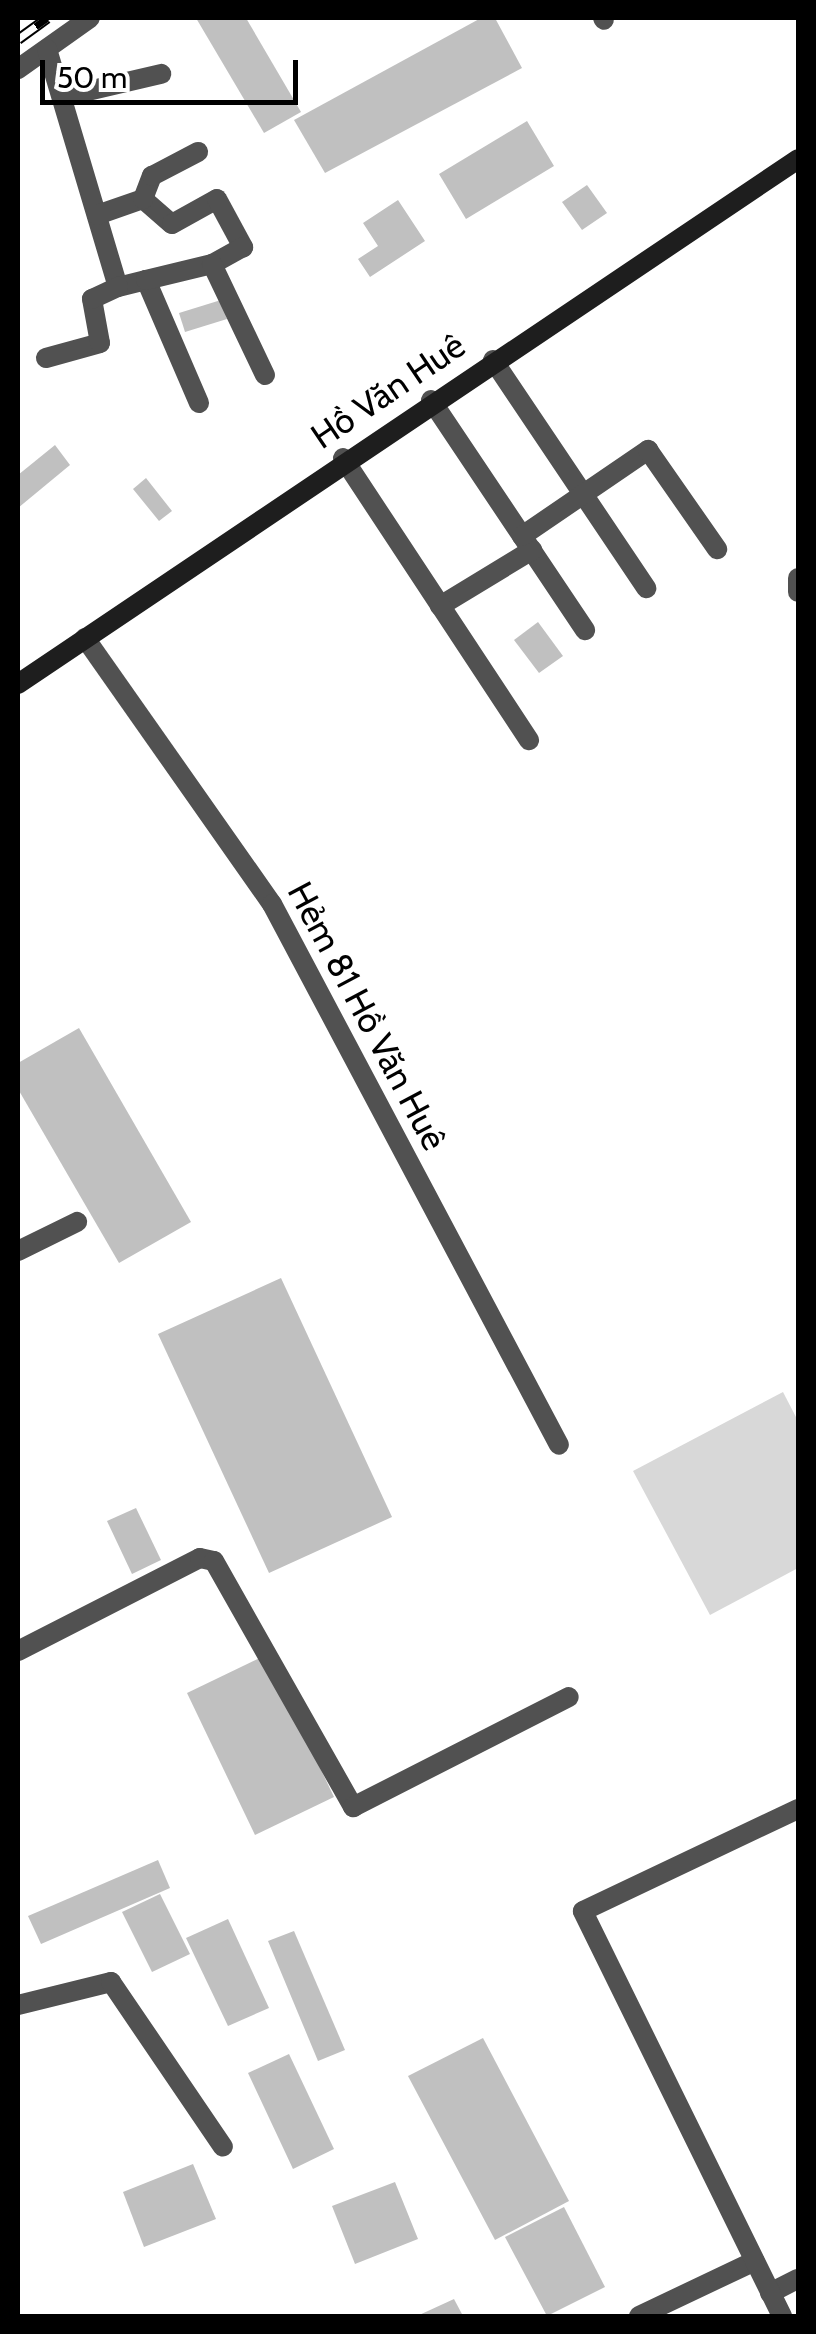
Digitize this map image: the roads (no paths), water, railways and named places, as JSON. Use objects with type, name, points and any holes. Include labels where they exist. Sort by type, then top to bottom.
[{"type":"main road","name":"Hồ Văn Huê","points":[[20,677],[85,638],[343,458],[797,163]]},
{"type":"street","points":[[18,69],[90,18]]},
{"type":"street","points":[[47,49],[118,287]]},
{"type":"street","points":[[62,97],[161,74]]},
{"type":"street","points":[[143,199],[152,176],[198,152]]},
{"type":"street","points":[[97,214],[143,199]]},
{"type":"street","points":[[46,358],[100,343],[92,299],[118,287],[212,264],[243,247],[217,199],[172,224],[143,199]]},
{"type":"street","points":[[212,264],[265,375]]},
{"type":"street","points":[[146,280],[199,404]]},
{"type":"street","points":[[493,360],[646,588]]},
{"type":"street","points":[[432,400],[585,630]]},
{"type":"street","points":[[440,606],[527,543],[582,493],[648,450],[717,549]]},
{"type":"street","points":[[343,458],[528,740]]},
{"type":"street","points":[[798,578],[798,592]]},
{"type":"street","name":"Hẻm 81 Hồ Văn Huê","points":[[85,638],[272,904],[559,1446]]},
{"type":"street","points":[[18,1251],[77,1222]]},
{"type":"street","points":[[18,1652],[200,1558],[214,1560],[353,1807],[570,1697]]},
{"type":"street","points":[[782,2316],[583,1911],[798,1809]]},
{"type":"street","points":[[18,2004],[111,1982],[223,2147]]},
{"type":"street","points":[[639,2316],[754,2261]]},
{"type":"street","points":[[770,2293],[798,2280]]},
{"type":"railway","points":[[18,39],[47,18]]}]
